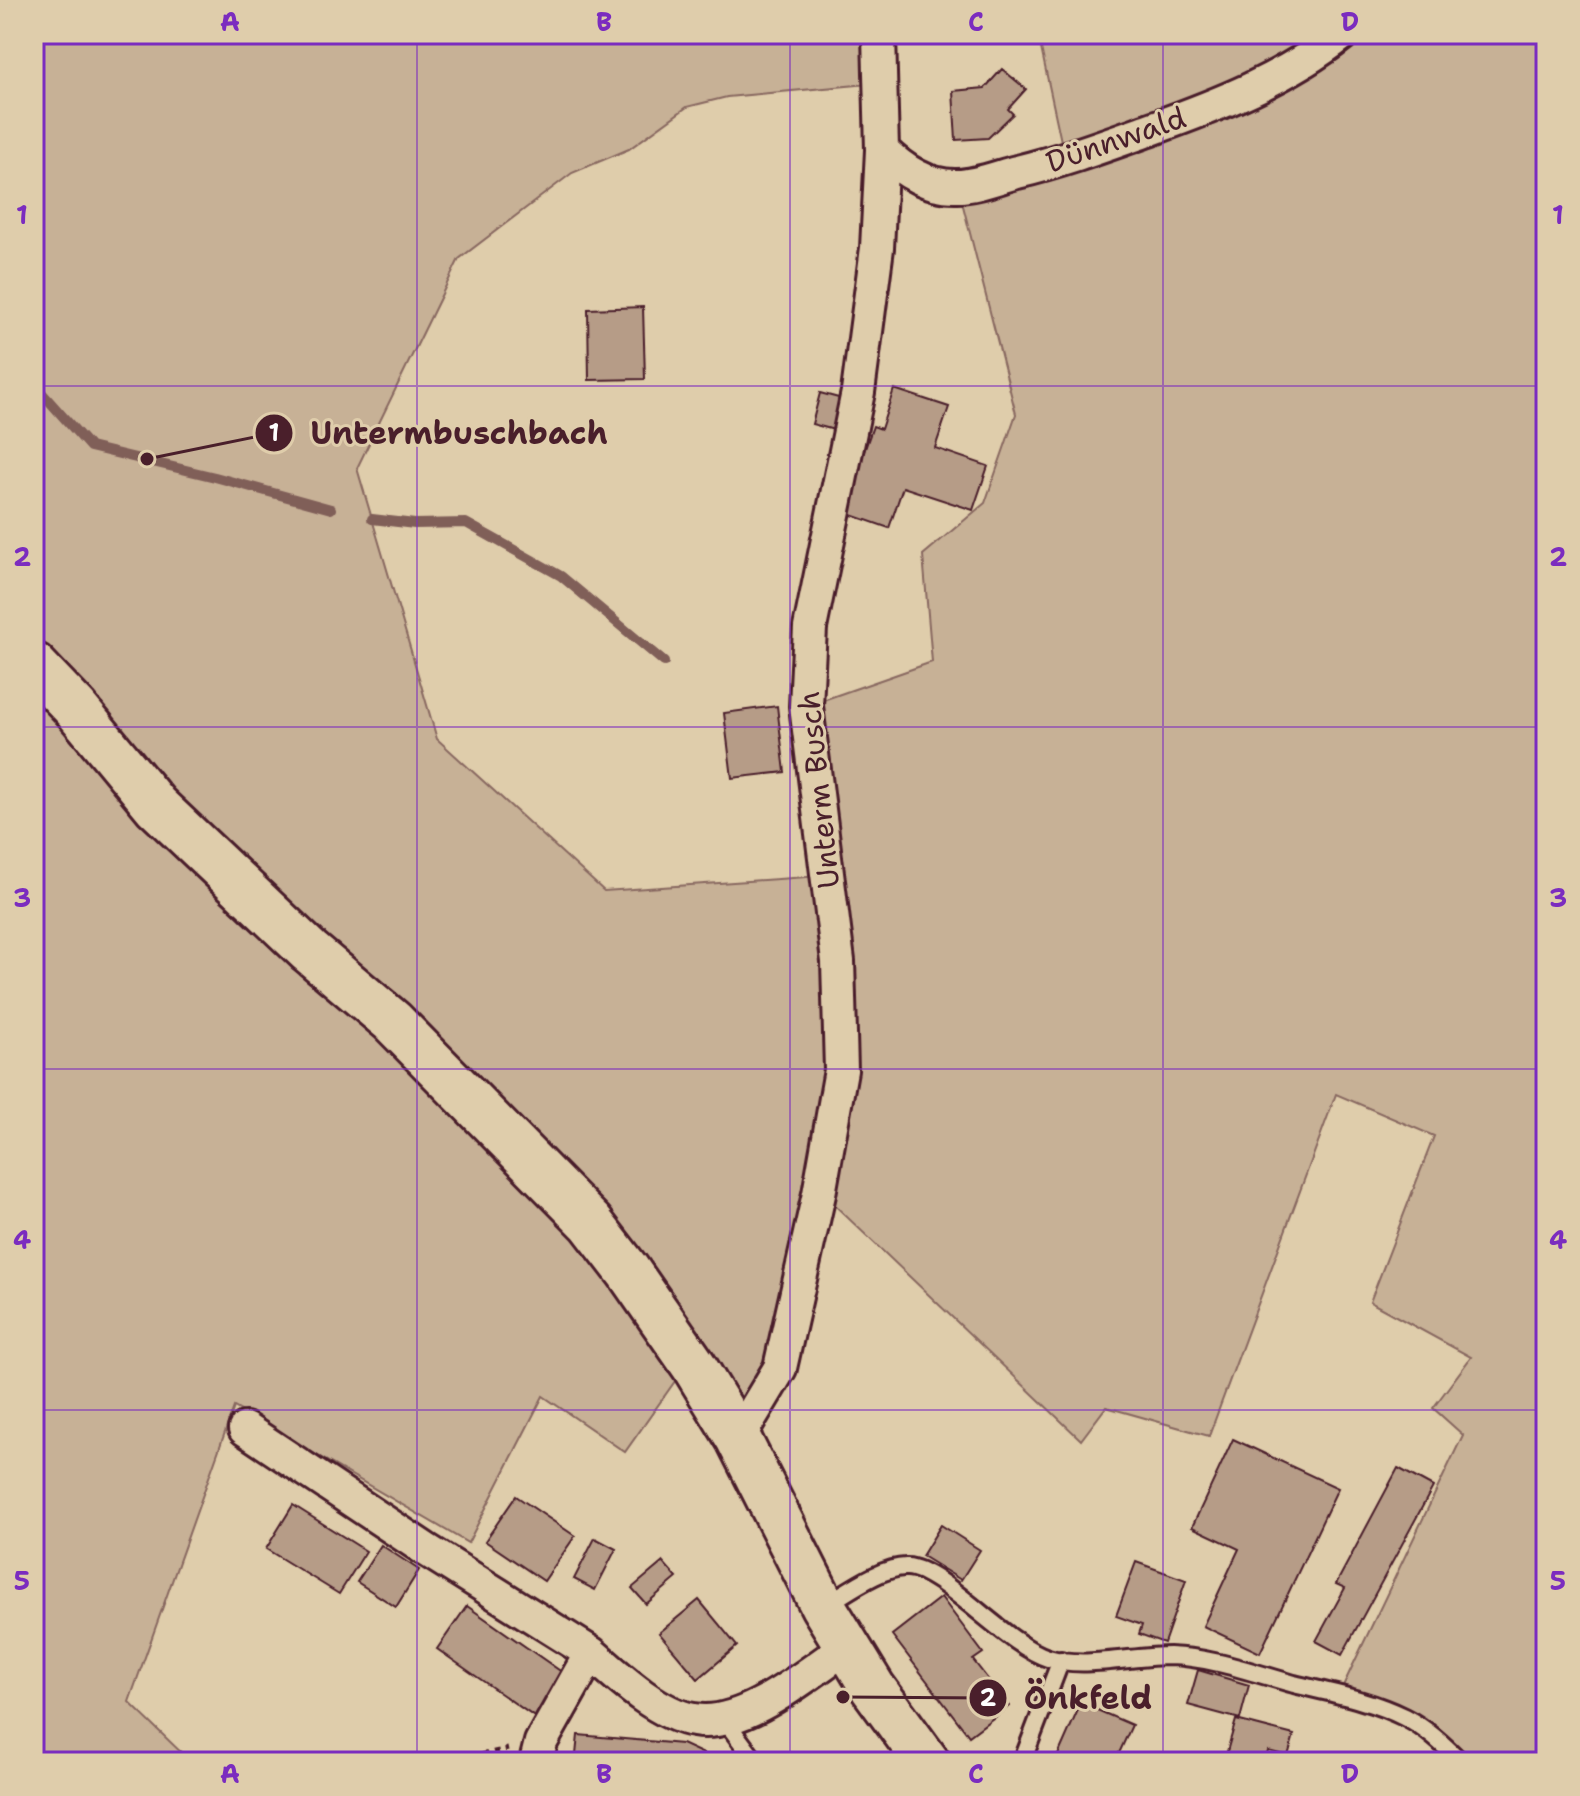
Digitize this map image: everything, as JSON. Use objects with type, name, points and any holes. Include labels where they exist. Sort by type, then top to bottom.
[{"type":"street","name":"Unterm Busch","points":[[738,1438],[780,1368],[819,1194],[841,1070],[838,961],[806,706],[810,628],[860,378],[877,248],[882,150],[879,34]]},
{"type":"street","name":"Dünnwald","points":[[882,150],[901,169],[923,179],[958,186],[1065,161],[1249,91],[1309,59],[1342,34]]},
{"type":"street","points":[[34,665],[76,709],[156,806],[309,951],[392,1021],[591,1223],[659,1314],[738,1438],[823,1606],[873,1688],[927,1762]]},
{"type":"street","points":[[245,1429],[425,1549],[591,1653],[636,1691],[691,1720],[714,1722],[765,1701],[848,1646]]},
{"type":"street","points":[[539,1752],[591,1653]]},
{"type":"lane","points":[[823,1606],[890,1570],[905,1566],[915,1568],[938,1580],[995,1625],[1042,1655],[1061,1660],[1171,1656],[1215,1663],[1367,1702],[1400,1715],[1432,1735],[1461,1762]]},
{"type":"lane","points":[[1022,1762],[1061,1660]]},
{"type":"lane","points":[[724,1719],[756,1762]]},
{"type":"path","points":[[446,1762],[539,1752]]},
{"type":"shaded area","points":[[34,34],[867,34],[868,84],[727,97],[687,107],[629,149],[572,173],[459,259],[357,468],[437,739],[604,891],[821,876],[833,1074],[773,1359],[741,1425],[314,942],[34,648]]},
{"type":"shaded area","points":[[1038,34],[1546,34],[1546,1762],[1473,1762],[1420,1717],[1342,1688],[1463,1435],[1433,1408],[1471,1357],[1370,1302],[1434,1136],[1336,1094],[1209,1436],[1106,1407],[1081,1440],[826,1197],[845,1077],[806,706],[932,662],[923,555],[985,503],[1016,414],[958,186],[1065,160]]},
{"type":"shaded area","points":[[34,665],[388,1028],[687,1364],[625,1452],[543,1396],[468,1543],[234,1407],[129,1702],[191,1762],[34,1762]]},
{"type":"building","points":[[1002,69],[1026,89],[1008,109],[1013,114],[988,138],[956,140],[953,91],[985,88]]},
{"type":"building","points":[[643,307],[645,379],[589,380],[588,309]]},
{"type":"building","points":[[894,389],[949,407],[935,448],[988,466],[973,510],[903,487],[889,528],[843,512],[873,426],[881,429]]},
{"type":"building","points":[[820,393],[846,400],[838,431],[812,424]]},
{"type":"building","points":[[777,706],[785,772],[732,778],[724,713]]},
{"type":"building","points":[[1233,1439],[1338,1488],[1260,1653],[1203,1626],[1239,1549],[1192,1527]]},
{"type":"building","points":[[1398,1468],[1433,1487],[1342,1655],[1316,1641],[1345,1588],[1336,1584]]},
{"type":"building","points":[[516,1496],[575,1536],[544,1581],[485,1541]]},
{"type":"building","points":[[293,1505],[366,1551],[339,1594],[266,1549]]},
{"type":"building","points":[[941,1525],[980,1550],[961,1580],[922,1556]]},
{"type":"building","points":[[595,1538],[616,1549],[595,1590],[574,1579]]},
{"type":"building","points":[[381,1545],[419,1570],[396,1607],[357,1582]]},
{"type":"building","points":[[663,1562],[677,1578],[646,1604],[632,1588]]},
{"type":"building","points":[[1136,1562],[1186,1580],[1164,1643],[1139,1634],[1142,1625],[1116,1616]]},
{"type":"building","points":[[941,1597],[983,1653],[973,1660],[1009,1706],[969,1736],[892,1635]]},
{"type":"building","points":[[699,1600],[737,1646],[698,1679],[659,1633]]},
{"type":"building","points":[[467,1606],[566,1675],[536,1718],[437,1649]]},
{"type":"building","points":[[1198,1670],[1249,1685],[1240,1719],[1188,1705]]},
{"type":"building","points":[[1081,1703],[1132,1725],[1115,1762],[1055,1762]]},
{"type":"building","points":[[1236,1720],[1294,1735],[1288,1756],[1268,1751],[1265,1762],[1224,1762]]},
{"type":"building","points":[[578,1735],[682,1744],[708,1756],[705,1762],[620,1762],[620,1759],[576,1755]]},
{"type":"waterway","points":[[34,384],[90,447],[331,509]]},
{"type":"waterway","points":[[372,519],[415,524],[466,523],[561,576],[664,662]]},
{"type":"place","name":"Untermbuschbach","points":[[147,459]]},
{"type":"place","name":"Önkfeld","points":[[843,1697]]}]
